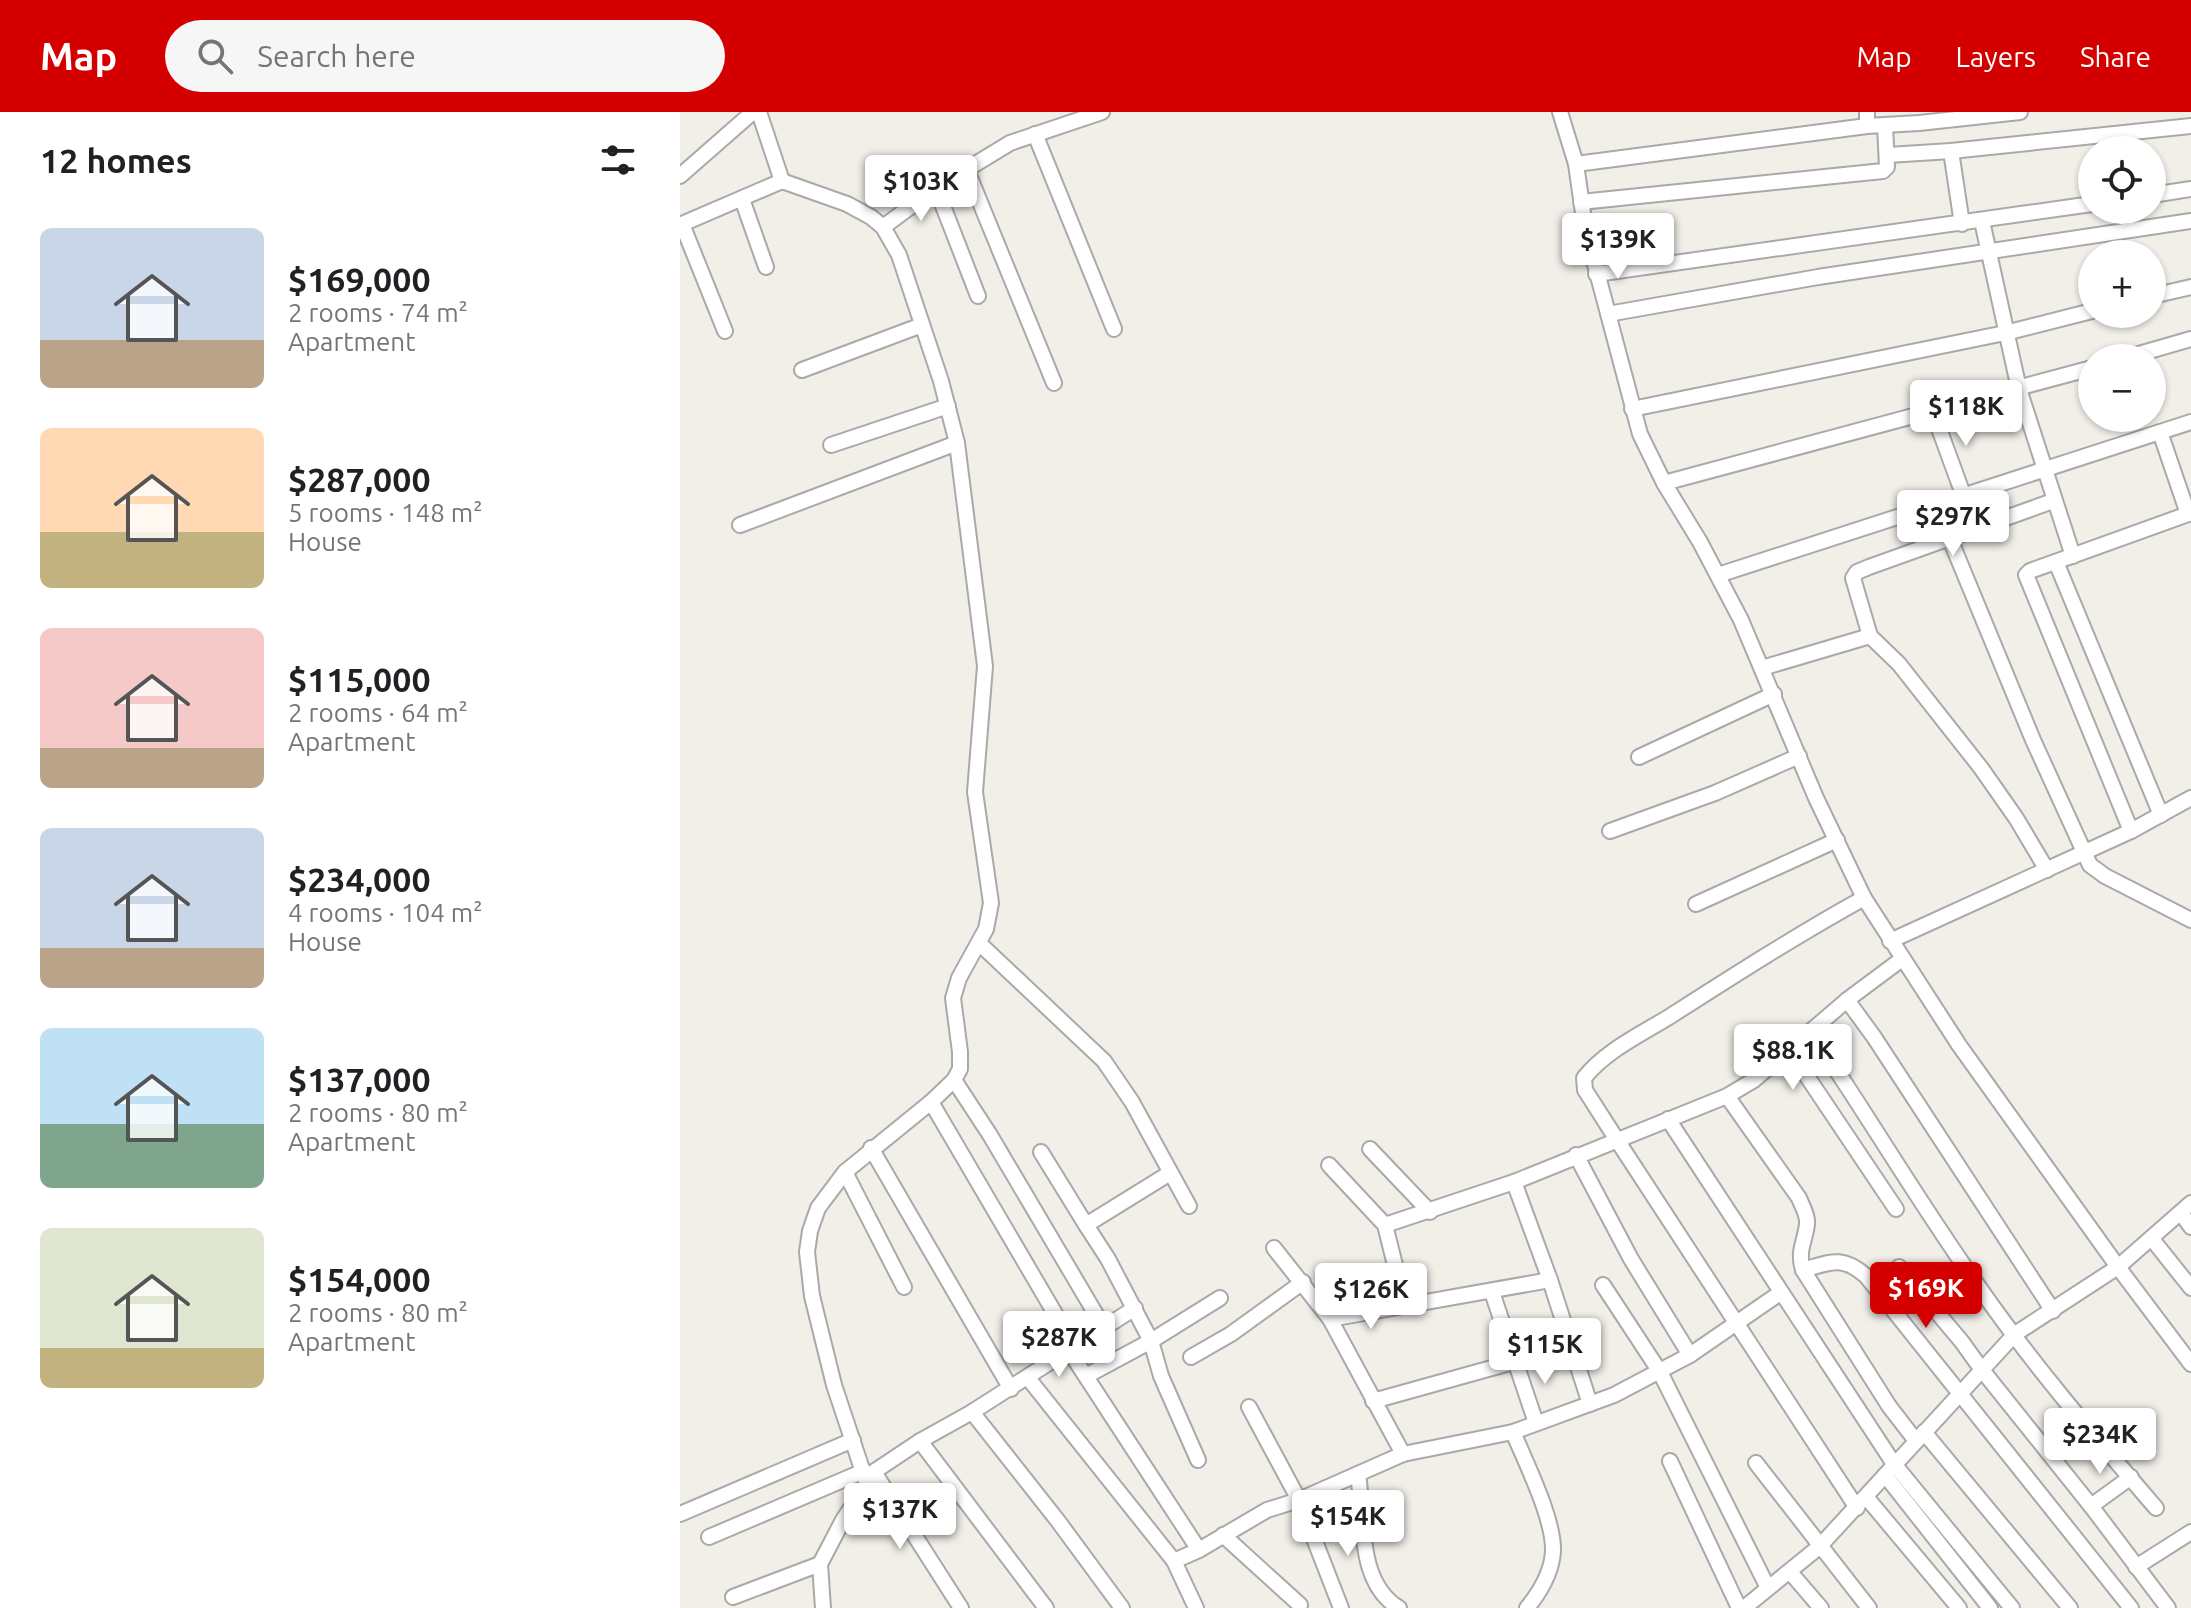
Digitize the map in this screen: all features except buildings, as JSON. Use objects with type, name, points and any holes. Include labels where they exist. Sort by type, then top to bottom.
[{"type":"street","points":[[680,176],[756,112],[782,181]]},
{"type":"street","points":[[883,227],[966,168],[1010,143],[1102,112]]},
{"type":"street","points":[[1560,112],[1576,164],[1596,274],[1640,434],[1664,483],[1718,575],[1864,898],[1959,1045],[2191,1364]]},
{"type":"street","points":[[1576,164],[1867,119],[1885,125],[1920,118],[2020,112]]},
{"type":"street","points":[[1581,202],[1883,171],[1887,167],[1888,155],[1885,125]]},
{"type":"street","points":[[1888,155],[2191,126]]},
{"type":"street","points":[[1035,134],[1114,329]]},
{"type":"street","points":[[1951,151],[1962,224]]},
{"type":"street","points":[[966,168],[1054,383]]},
{"type":"street","points":[[725,331],[681,224],[782,181],[847,204],[883,227],[899,255],[957,443],[985,666],[975,792],[991,903],[990,917],[959,978],[953,998],[960,1052],[960,1069],[954,1080],[845,1172],[818,1208],[807,1252],[812,1296],[834,1385],[853,1440],[868,1473],[961,1608]]},
{"type":"street","points":[[936,188],[978,296]]},
{"type":"street","points":[[2166,193],[2191,189]]},
{"type":"street","points":[[742,199],[766,267]]},
{"type":"street","points":[[1596,274],[2078,206]]},
{"type":"street","points":[[1982,221],[2019,389],[2073,556]]},
{"type":"street","points":[[1608,314],[1818,277],[2191,221]]},
{"type":"street","points":[[2166,293],[2191,287]]},
{"type":"street","points":[[1632,409],[2005,333],[2078,315]]},
{"type":"street","points":[[802,370],[922,325]]},
{"type":"street","points":[[2166,346],[2191,339]]},
{"type":"street","points":[[1664,483],[2078,372]]},
{"type":"street","points":[[831,445],[948,406]]},
{"type":"street","points":[[1933,412],[1964,497]]},
{"type":"street","points":[[2166,430],[2191,422]]},
{"type":"street","points":[[1718,575],[2160,432],[2190,514],[2030,571],[2026,578],[2131,831]]},
{"type":"street","points":[[740,525],[957,443]]},
{"type":"street","points":[[2047,870],[2016,818],[1973,758],[1899,664],[1870,636],[1854,585],[1854,575],[2053,501]]},
{"type":"street","points":[[1950,539],[2033,740],[2090,865],[2099,873],[2191,920]]},
{"type":"street","points":[[2056,562],[2161,815]]},
{"type":"street","points":[[1762,668],[1870,636]]},
{"type":"street","points":[[1639,757],[1774,694]]},
{"type":"street","points":[[1610,831],[1715,793],[1799,756]]},
{"type":"street","points":[[1890,941],[2131,831],[2191,798]]},
{"type":"street","points":[[1696,904],[1837,840]]},
{"type":"street","points":[[1864,898],[1801,933],[1592,1067],[1584,1078],[1585,1090],[1735,1325],[1862,1503],[1959,1608]]},
{"type":"street","points":[[979,943],[1104,1061],[1132,1102],[1189,1206]]},
{"type":"street","points":[[1385,1225],[1514,1182],[1727,1096],[1754,1080],[1847,1000],[1902,959]]},
{"type":"street","points":[[1847,1000],[2053,1311]]},
{"type":"street","points":[[1811,1032],[1970,1274],[2156,1508]]},
{"type":"street","points":[[1790,1051],[1896,1209]]},
{"type":"street","points":[[954,1080],[1104,1328]]},
{"type":"street","points":[[1727,1096],[1799,1198],[1807,1224],[1800,1247],[1799,1259],[1803,1270],[1889,1406],[1920,1436],[2070,1608]]},
{"type":"street","points":[[931,1102],[1086,1376],[1199,1550]]},
{"type":"street","points":[[1668,1119],[1890,1470],[1990,1608]]},
{"type":"street","points":[[871,1148],[1011,1389]]},
{"type":"street","points":[[1370,1149],[1430,1212]]},
{"type":"street","points":[[1041,1152],[1135,1308],[1198,1460]]},
{"type":"street","points":[[1576,1155],[1618,1236],[1690,1355]]},
{"type":"street","points":[[1329,1165],[1385,1225],[1405,1305]]},
{"type":"street","points":[[845,1172],[904,1287]]},
{"type":"street","points":[[1086,1225],[1170,1173]]},
{"type":"street","points":[[1514,1182],[1590,1404]]},
{"type":"street","points":[[1670,1461],[1742,1608],[1819,1547],[2015,1334],[2118,1267],[2186,1208],[2191,1227]]},
{"type":"street","points":[[2152,1239],[2191,1288]]},
{"type":"street","points":[[1274,1248],[1330,1319],[1403,1454]]},
{"type":"street","points":[[1803,1270],[1837,1260],[1855,1267],[1881,1291],[1958,1394],[2131,1608]]},
{"type":"street","points":[[1899,1267],[1962,1342],[2168,1608]]},
{"type":"street","points":[[1330,1319],[1550,1280]]},
{"type":"street","points":[[1191,1357],[1231,1334],[1303,1282]]},
{"type":"street","points":[[1603,1285],[1660,1372],[1768,1588]]},
{"type":"street","points":[[1492,1292],[1536,1423]]},
{"type":"street","points":[[1174,1561],[1267,1510],[1299,1500],[1403,1454],[1513,1432],[1590,1404],[1690,1355],[1780,1293]]},
{"type":"street","points":[[1086,1376],[1151,1341],[1220,1298]]},
{"type":"street","points":[[709,1537],[868,1473],[1011,1389],[1135,1308]]},
{"type":"street","points":[[1373,1401],[1517,1361]]},
{"type":"street","points":[[1028,1378],[1174,1561],[1196,1608]]},
{"type":"street","points":[[1249,1407],[1299,1500],[1341,1608]]},
{"type":"street","points":[[972,1412],[1122,1608]]},
{"type":"street","points":[[1513,1432],[1541,1503],[1553,1550],[1545,1580],[1527,1608]]},
{"type":"street","points":[[680,1514],[853,1440]]},
{"type":"street","points":[[920,1441],[1046,1608]]},
{"type":"street","points":[[1756,1463],[1869,1608]]},
{"type":"street","points":[[1890,1470],[2012,1608]]},
{"type":"street","points":[[823,1608],[820,1564],[843,1520],[863,1492],[868,1473]]},
{"type":"street","points":[[1358,1474],[1366,1551],[1373,1578],[1385,1598],[1399,1608]]},
{"type":"street","points":[[2091,1506],[2131,1477]]},
{"type":"street","points":[[2136,1567],[2191,1532]]},
{"type":"street","points":[[1223,1535],[1300,1605]]},
{"type":"street","points":[[733,1597],[820,1564]]},
{"type":"street","points":[[1790,1572],[1821,1608]]}]
